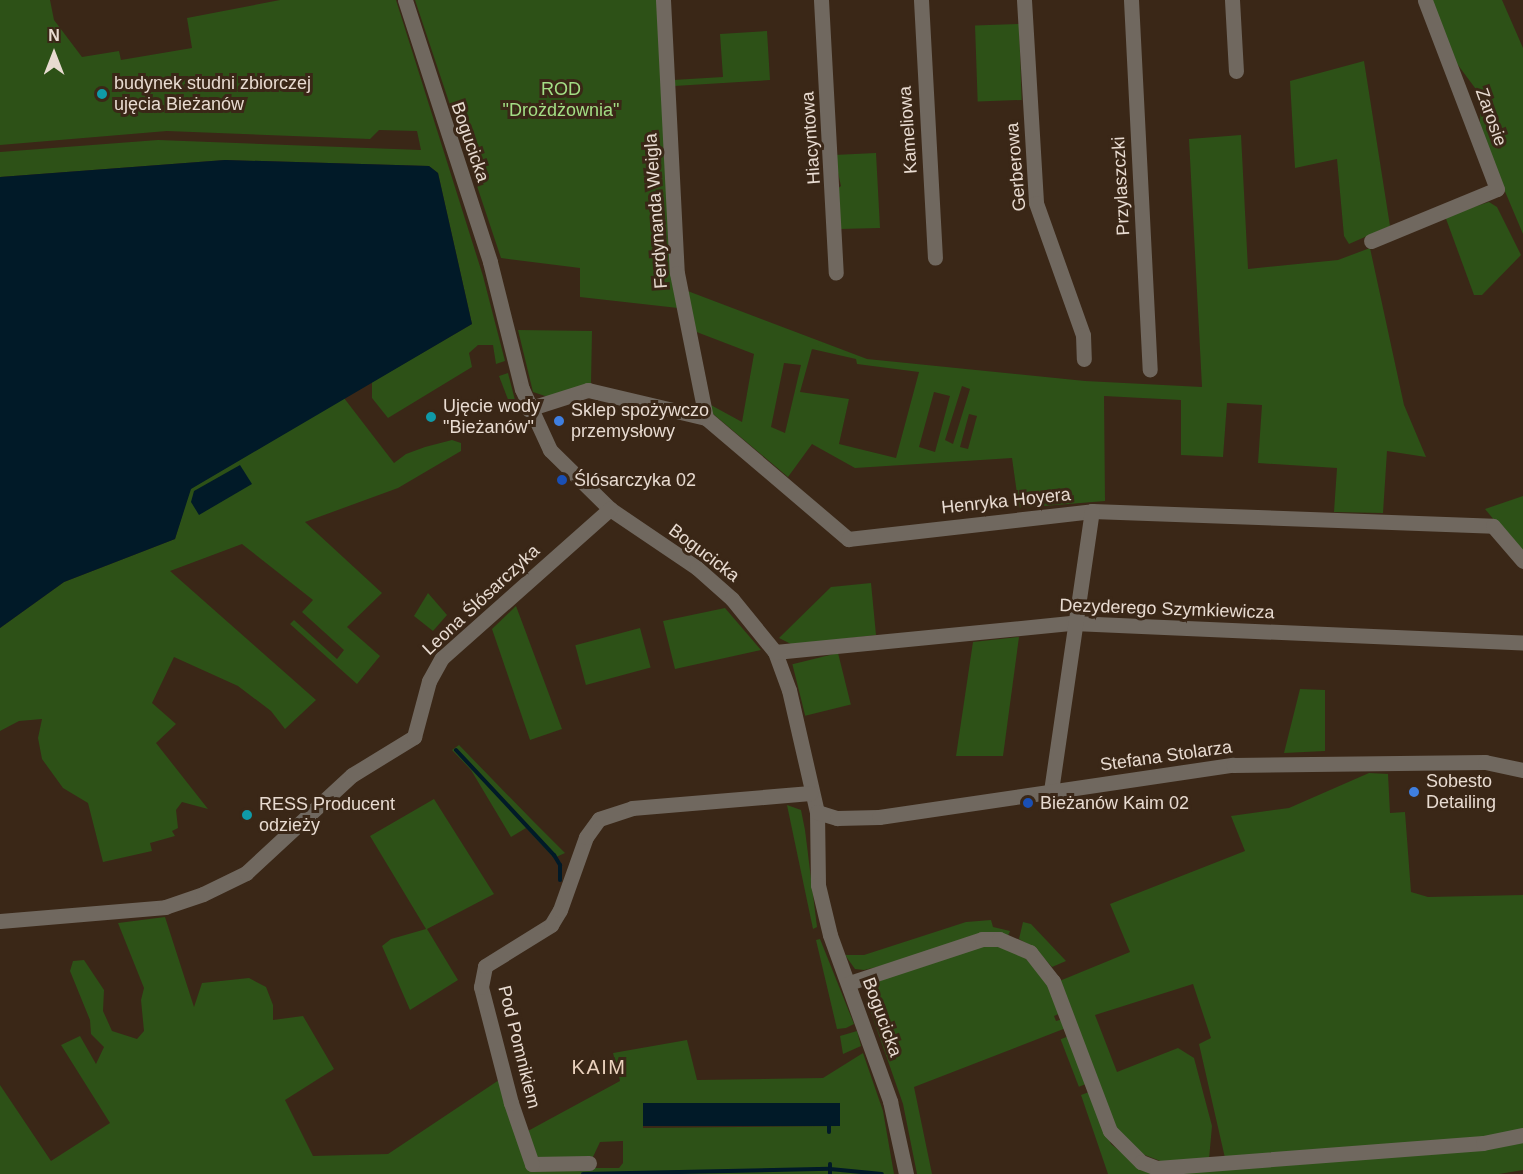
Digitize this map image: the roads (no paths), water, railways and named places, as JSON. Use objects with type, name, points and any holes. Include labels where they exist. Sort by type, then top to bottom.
[{"type":"street","name":"Bogucicka","points":[[405,0],[490,262],[528,409],[550,450],[610,509],[697,568],[732,599],[775,652],[789,690],[810,793],[817,812],[819,885],[830,935],[891,1101],[906,1174]]},
{"type":"street","name":"Ferdynanda Weigla","points":[[663,0],[677,273],[706,418]]},
{"type":"street","name":"Hiacyntowa","points":[[821,0],[836,273]]},
{"type":"street","name":"Kameliowa","points":[[921,0],[935,258]]},
{"type":"street","name":"Gerberowa","points":[[1024,0],[1036,203],[1083,335],[1084,359]]},
{"type":"street","name":"Przylaszczki","points":[[1131,0],[1150,370]]},
{"type":"street","points":[[1232,0],[1236,71]]},
{"type":"street","name":"Zarosie","points":[[1371,241],[1497,189],[1425,0]]},
{"type":"street","name":"Henryka Hoyera","points":[[528,409],[588,390],[706,418],[848,538],[1092,511],[1493,526],[1523,561]]},
{"type":"street","name":"Leona Ślósarczyka","points":[[0,921],[156,908],[224,886],[256,866],[352,775],[409,741],[417,731],[429,681],[442,658],[610,509]]},
{"type":"street","points":[[1051,791],[1072,623],[1092,511]]},
{"type":"street","name":"Dezyderego Szymkiewicza","points":[[775,652],[1072,623],[1523,643]]},
{"type":"street","name":"Stefana Stolarza","points":[[817,812],[837,818],[879,817],[1233,765],[1485,762],[1523,770]]},
{"type":"street","name":"Pod Pomnikiem","points":[[590,1163],[532,1164],[511,1103],[481,987],[485,966],[551,925],[560,910],[586,837],[599,819],[632,808],[810,793]]},
{"type":"street","points":[[849,983],[982,939],[999,939],[1030,952],[1053,981],[1110,1131],[1142,1162],[1157,1168],[1471,1144],[1523,1135]]},
{"type":"water","points":[[225,160],[429,166],[438,173],[472,324],[191,489],[175,539],[64,582],[0,628],[0,177]]},
{"type":"water","points":[[240,465],[252,484],[199,515],[191,502],[194,491]]},
{"type":"water","points":[[643,1103],[840,1103],[840,1126],[643,1126]]},
{"type":"waterway","points":[[456,750],[554,855],[560,865],[560,880]]},
{"type":"waterway","points":[[829,1126],[829,1132]]},
{"type":"waterway","points":[[830,1164],[830,1174]]},
{"type":"waterway","points":[[583,1174],[830,1169],[882,1174]]},
{"type":"place","name":"budynek studni zbiorczej ujęcia Bieżanów","points":[[102,94]]},
{"type":"place","name":"Ujęcie wody \"Bieżanów\"","points":[[431,417]]},
{"type":"place","name":"Sklep spożywczo przemysłowy","points":[[559,421]]},
{"type":"place","name":"Ślósarczyka 02","points":[[562,480]]},
{"type":"place","name":"Sobesto Detailing","points":[[1414,792]]},
{"type":"place","name":"Bieżanów Kaim 02","points":[[1028,803]]},
{"type":"place","name":"RESS Producent odzieży","points":[[247,815]]},
{"type":"district","name":"KAIM","points":[[599,1067]]},
{"type":"park label","name":"ROD \"Drożdżownia\"","points":[[561,100]]}]
